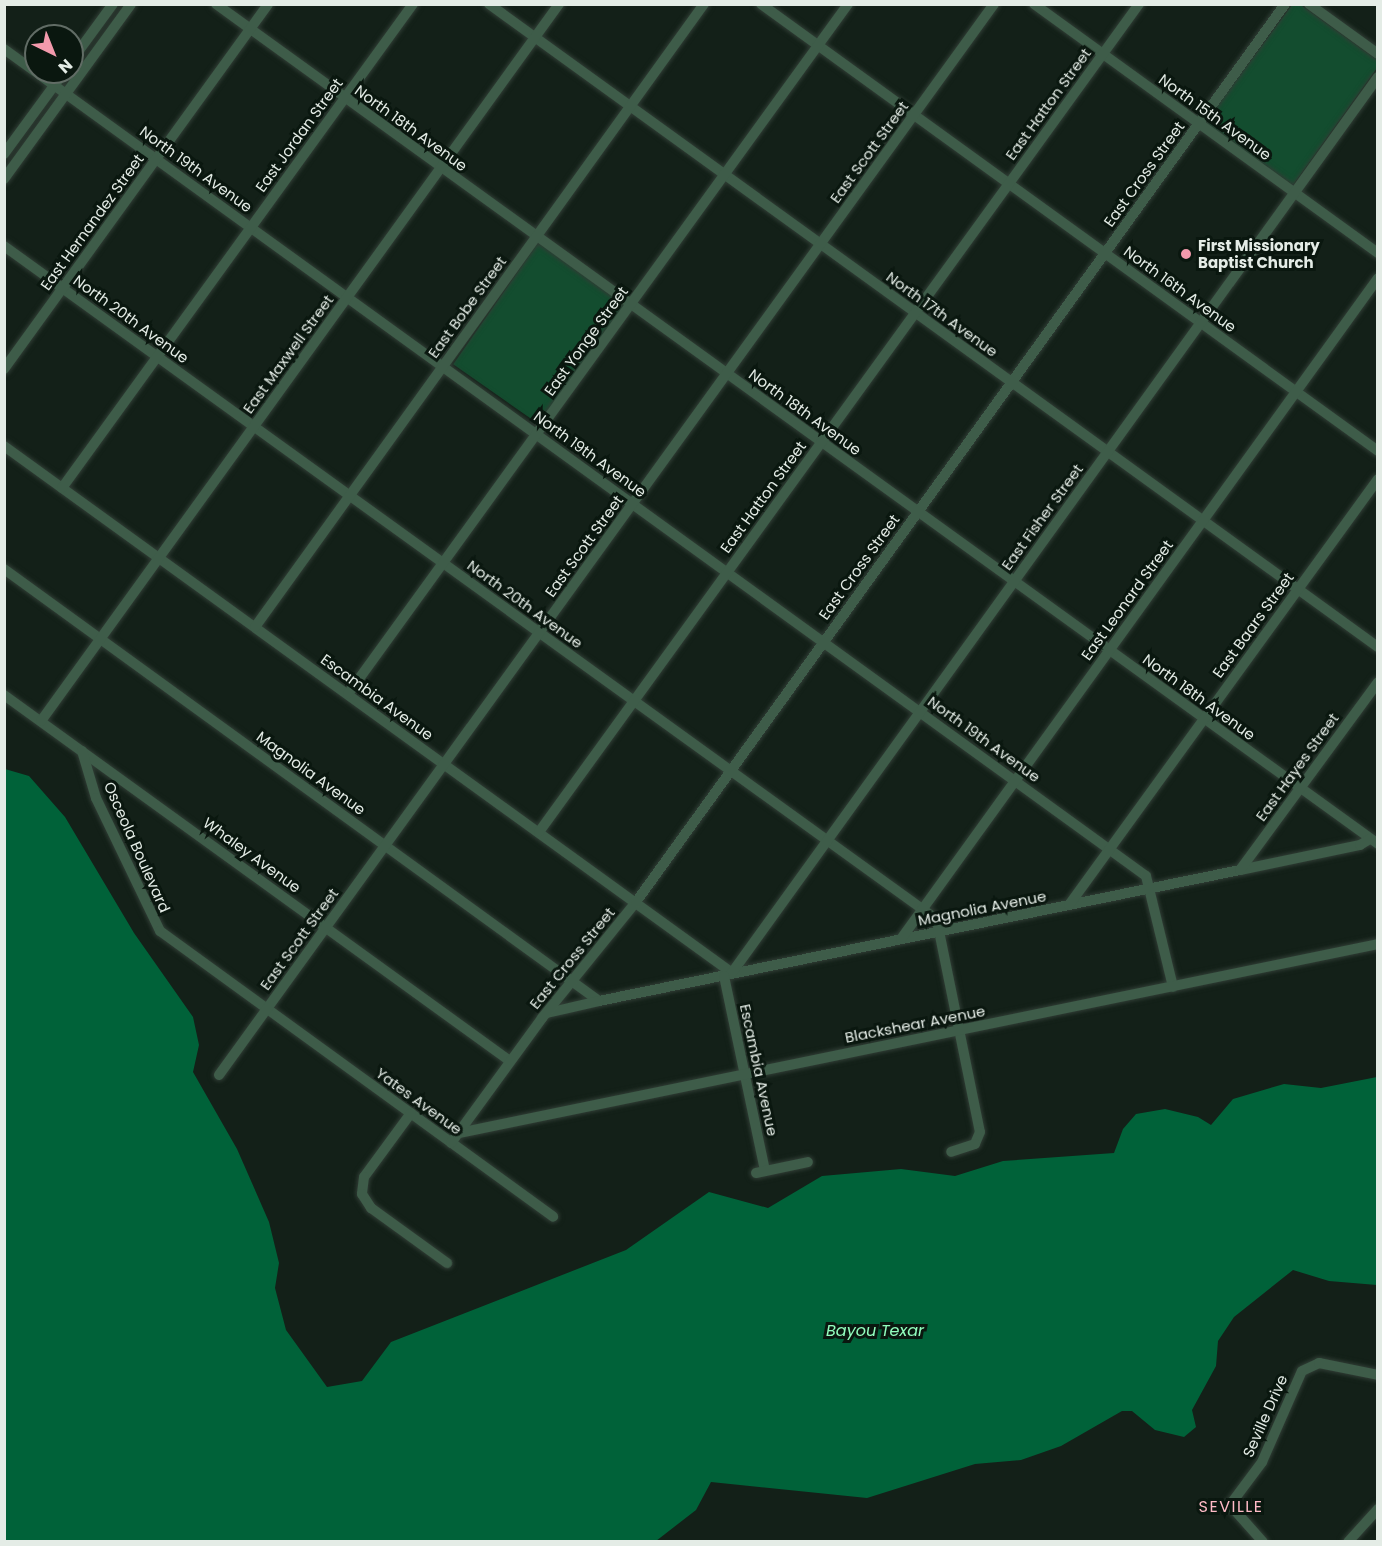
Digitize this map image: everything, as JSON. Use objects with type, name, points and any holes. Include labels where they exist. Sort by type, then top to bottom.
[{"type":"street","points":[[84,44],[113,4]]},
{"type":"street","points":[[4,179],[131,4]]},
{"type":"street","name":"North 18th Avenue","points":[[216,4],[1374,841]]},
{"type":"street","name":"East Hernandez Street","points":[[4,369],[268,4]]},
{"type":"street","name":"East Jordan Street","points":[[62,488],[413,4]]},
{"type":"street","name":"North 17th Avenue","points":[[489,4],[1377,647]]},
{"type":"street","name":"East Maxwell Street","points":[[41,721],[559,4]]},
{"type":"street","name":"East Bobe Street","points":[[255,627],[704,4]]},
{"type":"street","name":"North 16th Avenue","points":[[761,4],[1377,450]]},
{"type":"street","name":"East Yonge Street","points":[[348,694],[848,4]]},
{"type":"street","name":"East Scott Street","points":[[219,1075],[994,4]]},
{"type":"street","name":"North 15th Avenue","points":[[1034,4],[1377,253]]},
{"type":"street","name":"East Hatton Street","points":[[539,832],[1139,4]]},
{"type":"street","name":"East Cross Street","points":[[451,1143],[542,1018],[574,982],[636,902],[1285,4]]},
{"type":"street","points":[[1309,4],[1377,54]]},
{"type":"street","name":"North 19th Avenue","points":[[4,49],[1111,849],[1146,876],[1152,888]]},
{"type":"street","name":"East Fisher Street","points":[[729,974],[1377,77]]},
{"type":"street","points":[[4,154],[54,85]]},
{"type":"street","name":"North 20th Avenue","points":[[4,246],[936,921],[980,1132],[975,1144],[951,1152]]},
{"type":"street","name":"East Leonard Street","points":[[902,939],[921,909],[1377,278]]},
{"type":"street","name":"Escambia Avenue","points":[[4,446],[636,902],[729,974],[760,1172],[808,1162]]},
{"type":"street","name":"East Baars Street","points":[[1069,905],[1377,479]]},
{"type":"street","name":"Magnolia Avenue","points":[[4,569],[599,1001]]},
{"type":"street","name":"East Hayes Street","points":[[1240,870],[1377,682]]},
{"type":"street","name":"Whaley Avenue","points":[[4,695],[510,1061]]},
{"type":"street","name":"Osceola Boulevard","points":[[82,751],[96,798],[160,931],[267,1010]]},
{"type":"street","name":"Magnolia Avenue","points":[[542,1018],[553,1010],[1374,841]]},
{"type":"street","points":[[1152,888],[1173,987]]},
{"type":"street","name":"Blackshear Avenue","points":[[459,1133],[1377,944]]},
{"type":"street","name":"Yates Avenue","points":[[267,1010],[553,1217]]},
{"type":"street","points":[[411,1113],[364,1177],[362,1194],[372,1208],[447,1263]]},
{"type":"street","name":"Seville Drive","points":[[1263,1542],[1231,1508],[1262,1462],[1305,1367],[1319,1363],[1377,1375]]},
{"type":"street","points":[[1348,1542],[1377,1509]]},
{"type":"shaded area","points":[[1292,5],[1301,5],[1377,60],[1377,68],[1293,185],[1205,122]]},
{"type":"shaded area","points":[[538,243],[626,304],[541,426],[453,364]]},
{"type":"water","name":"Bayou Texar","points":[[5,769],[29,776],[65,817],[134,933],[193,1017],[199,1045],[193,1072],[237,1149],[269,1222],[279,1263],[275,1288],[286,1330],[327,1387],[362,1381],[391,1342],[626,1250],[709,1192],[768,1208],[822,1176],[901,1169],[955,1176],[1003,1161],[1114,1153],[1123,1129],[1136,1114],[1165,1109],[1198,1117],[1211,1125],[1233,1099],[1284,1084],[1321,1088],[1377,1077],[1377,1285],[1329,1281],[1293,1270],[1234,1317],[1218,1341],[1216,1366],[1192,1410],[1196,1427],[1184,1437],[1155,1430],[1132,1411],[1122,1411],[1061,1446],[1021,1460],[975,1464],[867,1498],[711,1482],[696,1510],[656,1541],[5,1541]]},
{"type":"place","name":"First Missionary Baptist Church","points":[[1186,254]]},
{"type":"district","name":"SEVILLE","points":[[1231,1507]]}]
